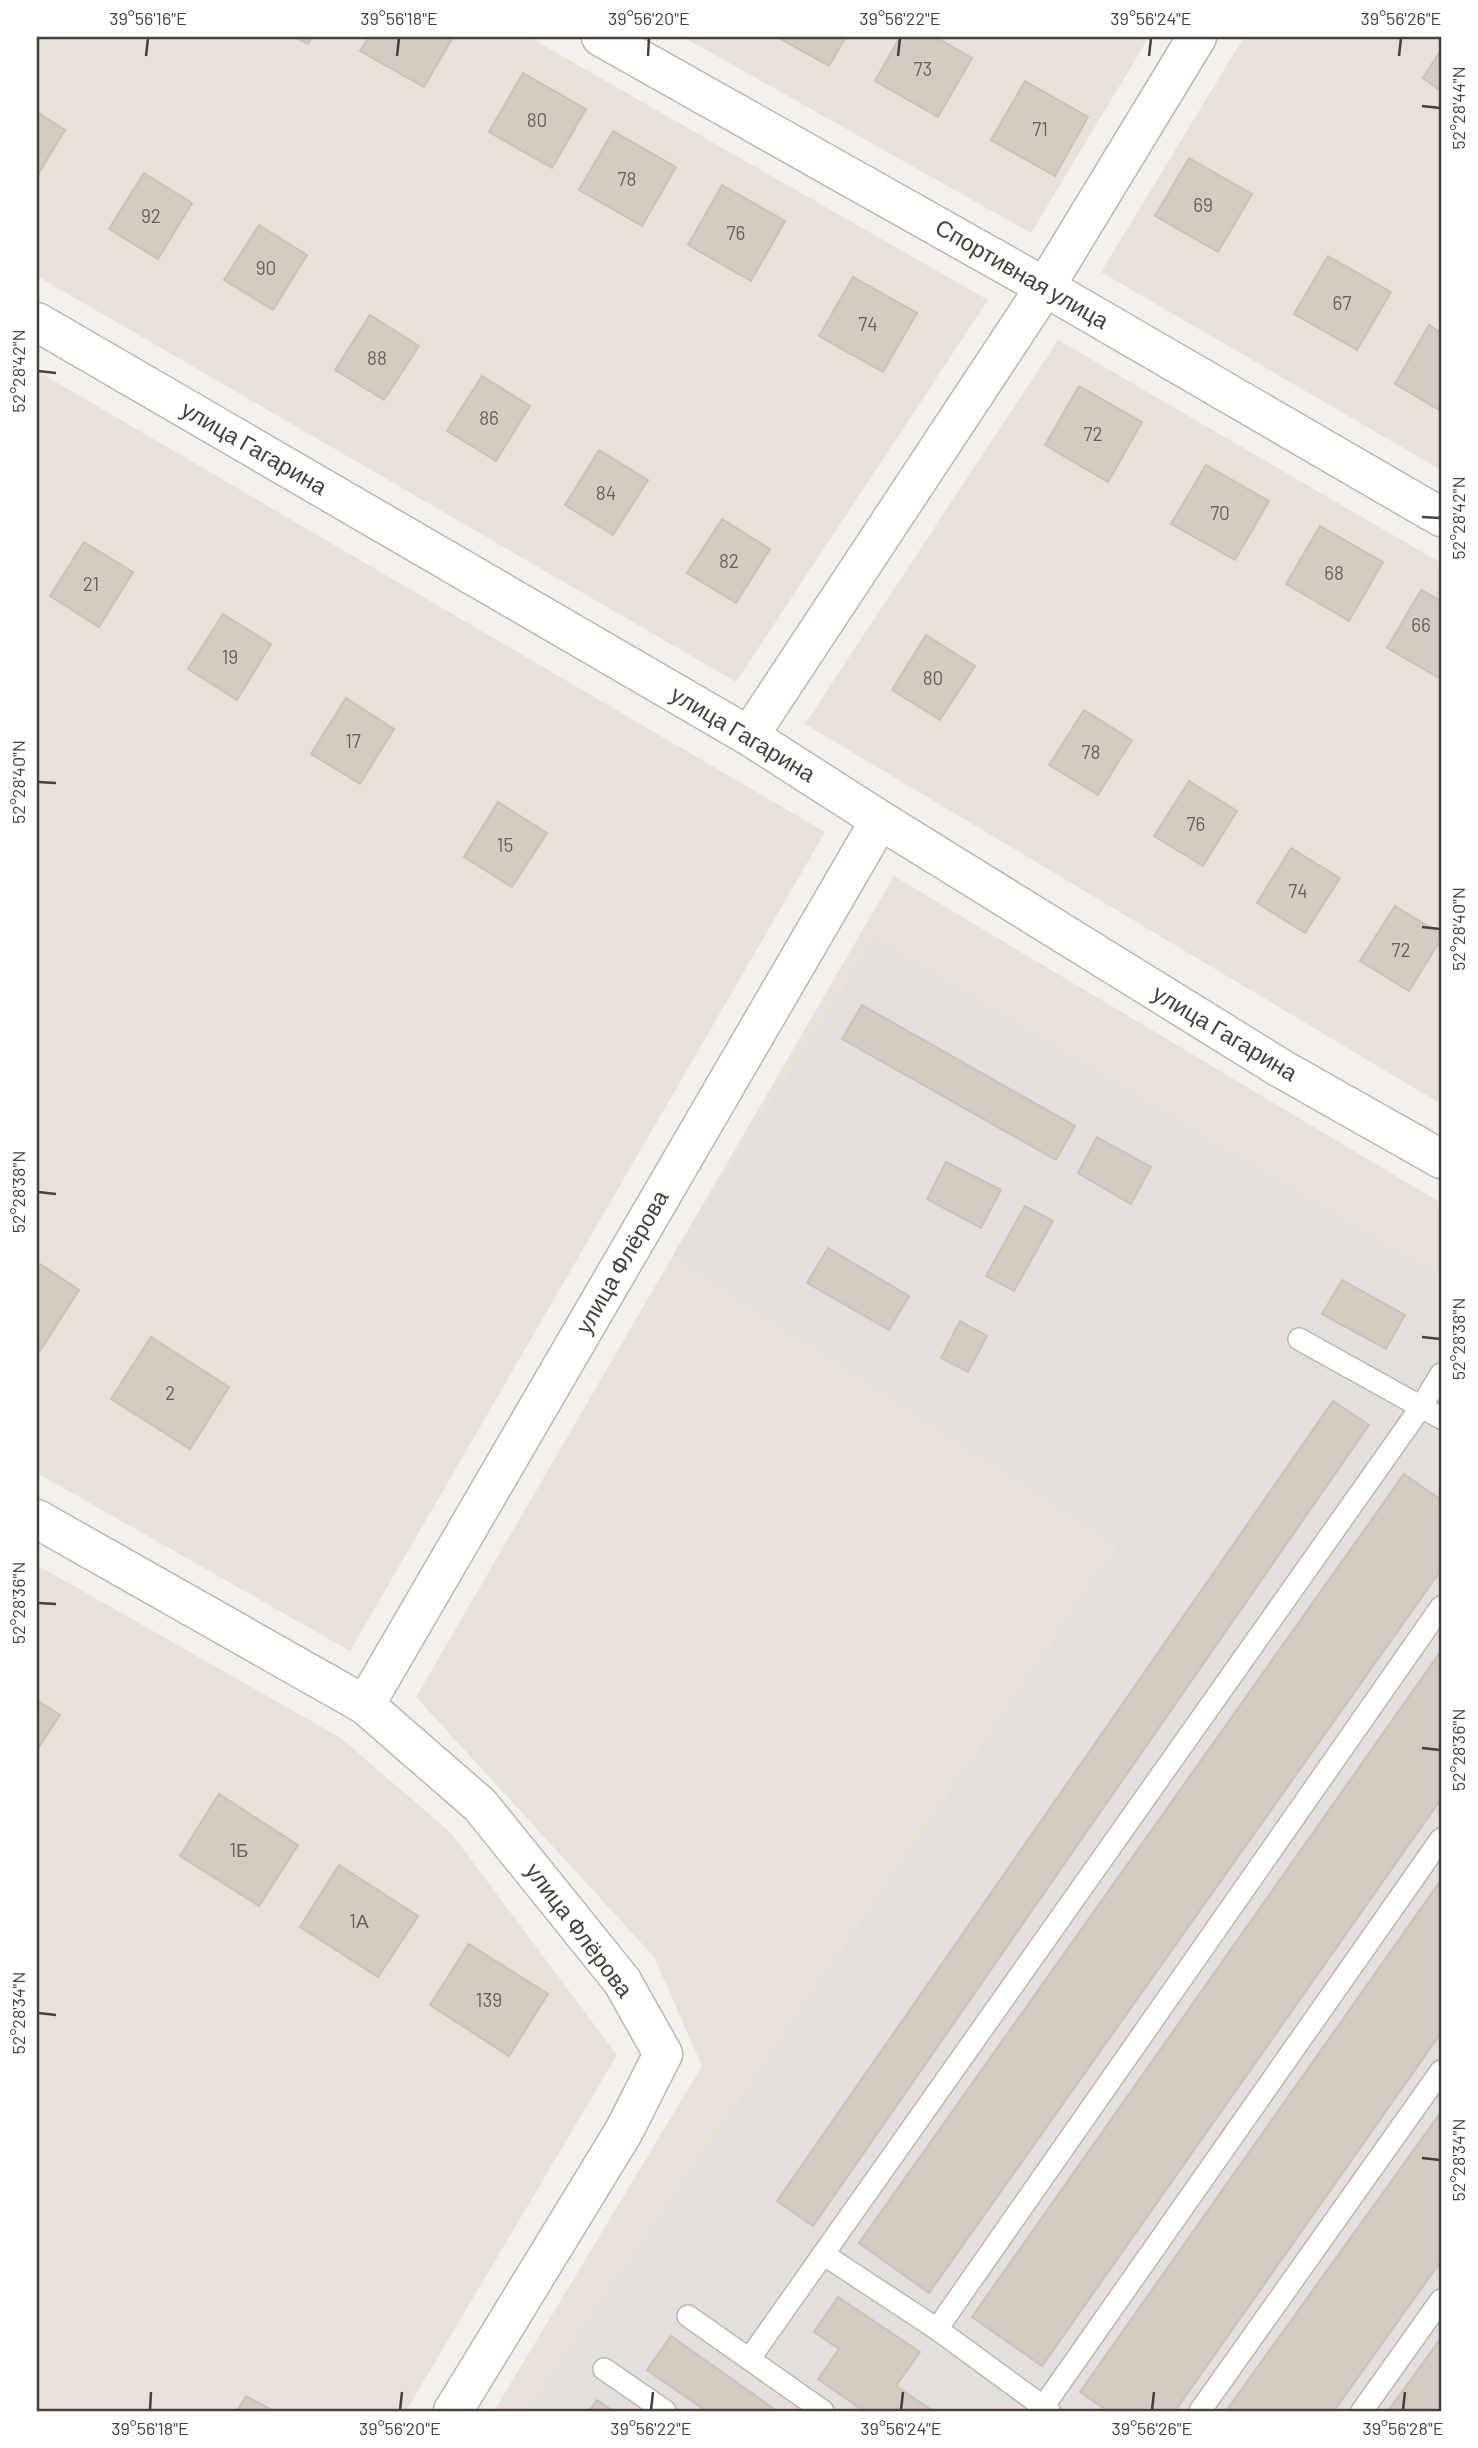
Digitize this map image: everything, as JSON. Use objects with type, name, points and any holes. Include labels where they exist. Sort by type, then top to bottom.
[{"type":"street","name":"Спортивная улица","points":[[601,37],[1045,286],[1441,517]]},
{"type":"street","points":[[749,736],[1045,286],[1197,37]]},
{"type":"street","name":"улица Гагарина","points":[[37,322],[749,736],[1282,1069],[1441,1159]]},
{"type":"street","name":"улица Флёрова","points":[[365,1705],[880,820]]},
{"type":"street","name":"улица Флёрова","points":[[37,1519],[365,1705],[480,1805],[622,1981],[663,2054],[624,2131],[453,2411]]},
{"type":"lane","points":[[1299,1339],[1441,1418]]},
{"type":"lane","points":[[750,2358],[1421,1407],[1441,1374]]},
{"type":"lane","points":[[937,2329],[1441,1607]]},
{"type":"lane","points":[[823,2255],[937,2329],[1046,2409],[1441,1839]]},
{"type":"lane","points":[[1200,2411],[1441,2071]]},
{"type":"lane","points":[[1362,2411],[1441,2301]]},
{"type":"lane","points":[[688,2316],[823,2411]]},
{"type":"lane","points":[[604,2369],[665,2411]]},
{"type":"shaded area","points":[[37,37],[529,37],[988,300],[736,682],[37,276]]},
{"type":"shaded area","points":[[683,37],[1149,37],[1031,233]]},
{"type":"shaded area","points":[[1244,37],[1441,37],[1441,470],[1101,272]]},
{"type":"shaded area","points":[[1058,340],[1441,563],[1441,1104],[805,724]]},
{"type":"shaded area","points":[[37,371],[825,832],[350,1651],[37,1473]]},
{"type":"shaded area","points":[[894,876],[1441,1203],[1441,2411],[494,2411],[702,2066],[654,1957],[416,1697]]},
{"type":"shaded area","points":[[875,940],[1441,1278],[1441,2411],[528,2411],[1119,1545],[673,1254]]},
{"type":"shaded area","points":[[37,1565],[341,1738],[451,1833],[617,2055],[406,2411],[37,2411]]},
{"type":"building","points":[[295,37],[312,37],[308,44]]},
{"type":"building","points":[[369,37],[453,37],[424,87],[360,51]]},
{"type":"building","points":[[777,37],[846,37],[829,66]]},
{"type":"building","points":[[900,37],[935,37],[972,58],[938,117],[875,81]]},
{"type":"building","points":[[1441,50],[1441,91],[1423,78]]},
{"type":"building","points":[[523,73],[586,109],[552,168],[489,132]]},
{"type":"building","points":[[1025,81],[1088,117],[1055,176],[991,140]]},
{"type":"building","points":[[37,112],[65,130],[37,176]]},
{"type":"building","points":[[613,131],[676,167],[642,226],[579,190]]},
{"type":"building","points":[[1189,158],[1252,194],[1218,252],[1155,216]]},
{"type":"building","points":[[144,173],[192,203],[158,259],[109,229]]},
{"type":"building","points":[[722,185],[785,221],[751,281],[688,245]]},
{"type":"building","points":[[259,225],[307,255],[273,310],[224,280]]},
{"type":"building","points":[[1328,256],[1391,292],[1357,350],[1294,314]]},
{"type":"building","points":[[853,277],[917,313],[883,372],[819,336]]},
{"type":"building","points":[[370,315],[419,346],[384,400],[335,370]]},
{"type":"building","points":[[1429,325],[1441,333],[1441,411],[1395,384]]},
{"type":"building","points":[[482,376],[530,406],[496,461],[447,431]]},
{"type":"building","points":[[1079,386],[1142,422],[1108,482],[1045,445]]},
{"type":"building","points":[[599,450],[648,480],[613,535],[565,505]]},
{"type":"building","points":[[1206,465],[1269,501],[1235,560],[1171,524]]},
{"type":"building","points":[[722,519],[770,549],[736,603],[687,573]]},
{"type":"building","points":[[1320,526],[1383,562],[1349,621],[1286,584]]},
{"type":"building","points":[[84,542],[133,572],[99,627],[50,596]]},
{"type":"building","points":[[1421,590],[1441,601],[1441,679],[1387,648]]},
{"type":"building","points":[[223,614],[271,644],[237,700],[188,669]]},
{"type":"building","points":[[926,635],[975,666],[940,720],[892,690]]},
{"type":"building","points":[[346,698],[394,729],[360,784],[311,754]]},
{"type":"building","points":[[1084,710],[1132,740],[1098,795],[1049,765]]},
{"type":"building","points":[[1189,781],[1237,811],[1203,866],[1154,836]]},
{"type":"building","points":[[498,802],[547,833],[512,887],[464,857]]},
{"type":"building","points":[[1291,848],[1340,878],[1305,933],[1257,903]]},
{"type":"building","points":[[1395,906],[1441,934],[1441,939],[1409,991],[1360,961]]},
{"type":"building","points":[[862,1005],[1075,1126],[1056,1160],[842,1039]]},
{"type":"building","points":[[1097,1137],[1151,1167],[1131,1204],[1078,1173]]},
{"type":"building","points":[[946,1162],[1001,1190],[981,1228],[927,1199]]},
{"type":"building","points":[[1025,1206],[1053,1221],[1014,1291],[986,1276]]},
{"type":"building","points":[[828,1248],[909,1296],[889,1330],[807,1283]]},
{"type":"building","points":[[37,1262],[79,1290],[40,1351],[37,1348]]},
{"type":"building","points":[[1342,1280],[1405,1315],[1386,1349],[1322,1314]]},
{"type":"building","points":[[960,1321],[987,1336],[968,1372],[941,1358]]},
{"type":"building","points":[[151,1337],[229,1387],[190,1449],[111,1399]]},
{"type":"building","points":[[1333,1401],[1369,1425],[813,2226],[777,2201]]},
{"type":"building","points":[[1404,1474],[1441,1500],[1441,1570],[929,2293],[859,2243]]},
{"type":"building","points":[[1441,1651],[1441,1799],[1042,2366],[972,2317]]},
{"type":"building","points":[[37,1700],[60,1715],[37,1750]]},
{"type":"building","points":[[219,1794],[298,1845],[259,1906],[180,1856]]},
{"type":"building","points":[[339,1865],[418,1916],[378,1977],[300,1927]]},
{"type":"building","points":[[1441,1880],[1441,2033],[1175,2411],[1108,2411],[1080,2392]]},
{"type":"building","points":[[469,1944],[548,1994],[509,2056],[430,2005]]},
{"type":"building","points":[[1441,2112],[1441,2261],[1334,2411],[1226,2411]]},
{"type":"building","points":[[838,2297],[920,2352],[896,2386],[933,2411],[864,2411],[818,2379],[839,2349],[814,2332]]},
{"type":"building","points":[[671,2336],[777,2411],[706,2411],[647,2370]]},
{"type":"building","points":[[1441,2338],[1441,2411],[1388,2411]]},
{"type":"building","points":[[246,2396],[274,2411],[237,2411]]},
{"type":"building","points":[[597,2400],[613,2411],[589,2411]]}]
